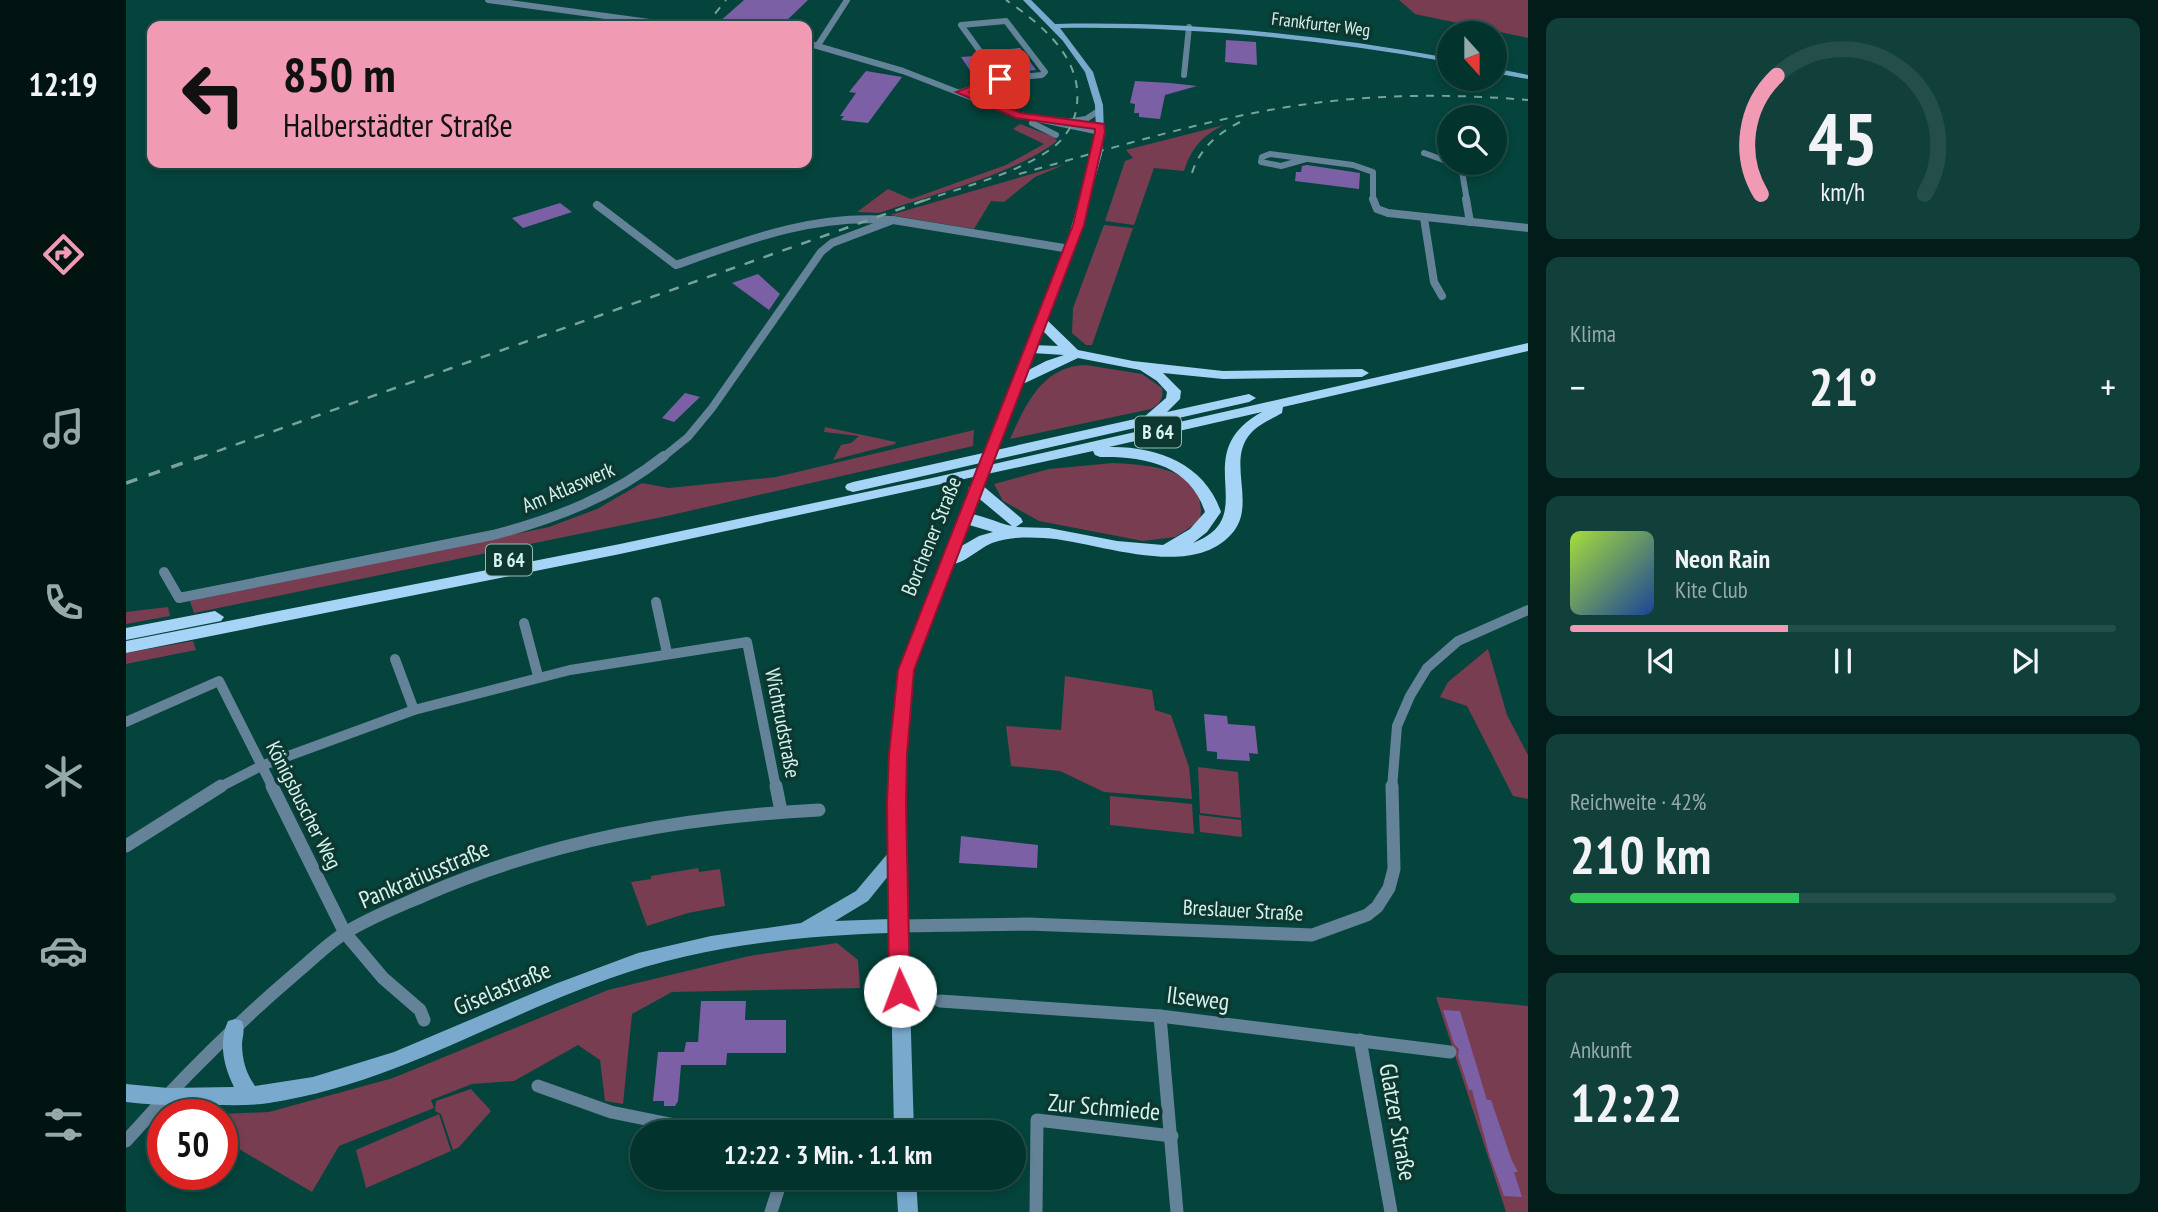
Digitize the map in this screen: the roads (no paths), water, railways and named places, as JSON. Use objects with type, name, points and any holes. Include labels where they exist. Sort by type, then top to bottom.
[{"type":"highway","points":[[1042,323],[1073,355]]},
{"type":"highway","name":"B 64","points":[[1026,455],[1148,421],[1528,335]]},
{"type":"highway","name":"B 64","points":[[126,648],[620,549],[935,475],[1293,401],[1528,347]]},
{"type":"highway","points":[[1032,349],[1223,376],[1362,373]]},
{"type":"highway","points":[[1020,380],[1073,355]]},
{"type":"highway","points":[[1133,365],[1162,378],[1174,391],[1173,398],[1148,421]]},
{"type":"highway","points":[[965,518],[1129,548],[1196,548],[1224,532],[1232,516],[1235,500],[1232,460],[1234,447],[1245,429],[1293,401]]},
{"type":"highway","points":[[1026,455],[1114,451],[1149,457],[1184,471],[1206,490],[1213,512],[1207,524],[1194,535],[1161,550]]},
{"type":"highway","name":"B 64","points":[[126,634],[935,475]]},
{"type":"highway","points":[[976,488],[1015,527]]},
{"type":"highway","points":[[950,560],[1015,527]]},
{"type":"main road","name":"Borchener Straße","points":[[904,1120],[896,855],[898,754],[906,670],[1070,249],[1086,199],[1100,129],[1100,110],[1089,72],[1056,27],[1027,0]]},
{"type":"main road","name":"Frankfurter Weg","points":[[1056,27],[1101,25]]},
{"type":"main road","name":"Frankfurter Weg","points":[[1056,27],[1189,27],[1334,41],[1437,58]]},
{"type":"main road","points":[[1069,43],[1075,33],[1087,27]]},
{"type":"main road","points":[[1507,73],[1528,77]]},
{"type":"main road","points":[[803,931],[862,896],[896,855]]},
{"type":"main road","name":"Giselastraße","points":[[126,1093],[166,1097],[250,1095],[320,1083],[386,1063],[604,972],[682,948],[744,937],[803,931],[900,926]]},
{"type":"main road","points":[[234,1027],[231,1050],[233,1063],[237,1077],[250,1095]]},
{"type":"main road","points":[[907,1190],[908,1212]]},
{"type":"street","points":[[489,0],[642,21]]},
{"type":"street","points":[[818,45],[847,0]]},
{"type":"street","points":[[961,92],[1000,79],[1042,75],[1045,72],[1006,21],[961,25],[1000,79]]},
{"type":"street","points":[[1184,75],[1189,27]]},
{"type":"street","points":[[812,44],[961,92],[1031,119],[1100,129]]},
{"type":"street","points":[[1066,122],[1086,119],[1100,110]]},
{"type":"street","points":[[1056,135],[1026,121],[1031,119],[1066,122],[1100,129]]},
{"type":"street","points":[[1424,153],[1437,158]]},
{"type":"street","points":[[1306,159],[1280,166],[1261,162],[1262,157],[1270,155],[1306,159],[1369,169],[1373,172],[1373,203],[1377,209],[1424,218],[1528,228]]},
{"type":"street","points":[[1463,175],[1470,222]]},
{"type":"street","points":[[597,205],[676,265],[795,224],[820,219],[856,217],[893,220],[1070,249]]},
{"type":"street","points":[[1424,218],[1434,282],[1442,296]]},
{"type":"street","name":"Am Atlaswerk","points":[[164,572],[179,598],[493,535],[542,522],[587,503],[640,475],[699,425],[825,247],[893,220]]},
{"type":"street","points":[[126,846],[226,783],[261,766],[414,710],[538,676],[667,653],[656,602]]},
{"type":"street","name":"Breslauer Straße","points":[[900,926],[1028,923],[1312,935],[1367,915],[1377,907],[1389,888],[1394,869],[1391,806],[1393,762],[1397,726],[1410,696],[1427,668],[1458,641],[1528,610]]},
{"type":"street","points":[[524,623],[538,676]]},
{"type":"street","name":"Wichtrudstraße","points":[[667,653],[747,642],[781,811]]},
{"type":"street","points":[[395,659],[414,710]]},
{"type":"street","name":"Königsbuscher Weg","points":[[126,722],[219,681],[345,933],[383,978],[420,1010],[424,1020]]},
{"type":"street","name":"Pankratiusstraße","points":[[126,1141],[254,1007],[345,933],[438,889],[565,844],[653,824],[781,811],[819,810]]},
{"type":"street","name":"Ilseweg","points":[[940,1002],[1160,1016],[1450,1052]]},
{"type":"street","name":"Zur Schmiede","points":[[1160,1016],[1177,1212]]},
{"type":"street","name":"Glatzer Straße","points":[[1360,1040],[1391,1212]]},
{"type":"street","points":[[538,1086],[611,1112],[650,1120]]},
{"type":"street","name":"Zur Schmiede","points":[[1037,1212],[1037,1120],[1172,1136]]},
{"type":"street","points":[[771,1212],[778,1190]]},
{"type":"railway","points":[[709,21],[726,0]]},
{"type":"railway","points":[[923,201],[1005,173],[1037,158],[1056,145],[1072,124],[1077,104],[1077,87],[1066,57],[1045,31],[1006,0]]},
{"type":"railway","points":[[1019,174],[1203,124],[1315,103],[1422,96],[1528,100]]},
{"type":"railway","points":[[1192,173],[1210,143],[1240,122]]},
{"type":"railway","points":[[198,458],[928,199]]},
{"type":"railway","points":[[126,483],[203,456]]}]
